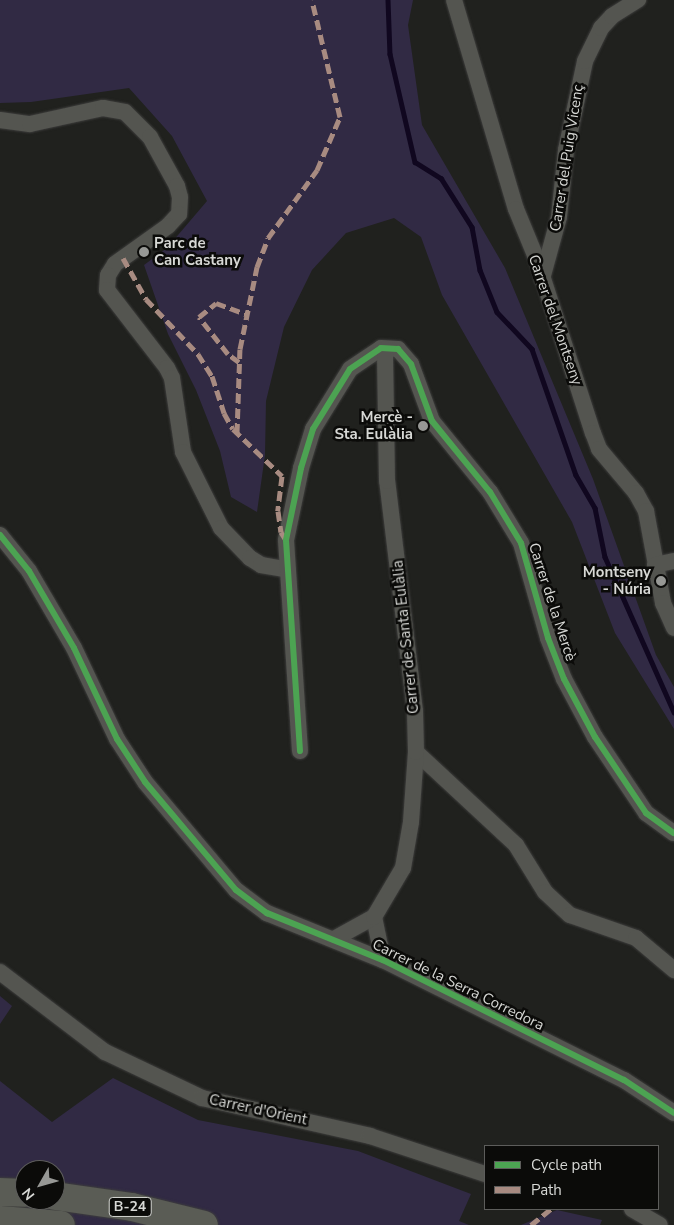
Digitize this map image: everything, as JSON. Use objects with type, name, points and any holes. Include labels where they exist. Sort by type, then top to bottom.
[{"type":"highway","points":[[0,1192],[15,1193]]},
{"type":"highway","name":"B-24","points":[[65,1197],[132,1207],[204,1225]]},
{"type":"highway","points":[[0,1220],[61,1225]]},
{"type":"street","name":"Carrer del Montseny","points":[[454,0],[516,209],[542,279],[599,449],[636,493],[646,511],[654,540],[655,565],[663,603],[674,628]]},
{"type":"street","name":"Carrer del Puig Vicenç","points":[[542,279],[559,217],[566,150],[585,61],[601,28],[612,16],[638,0]]},
{"type":"street","points":[[0,120],[30,124],[103,108],[126,112],[150,137],[179,192],[178,214],[168,226],[116,264],[108,275],[107,290],[167,368],[172,378],[183,452],[221,528],[250,558],[261,565],[288,570]]},
{"type":"street","points":[[300,751],[286,540],[313,429],[350,369],[366,356],[385,348]]},
{"type":"street","name":"Carrer de Santa Eulàlia","points":[[334,939],[374,916],[403,868],[416,752],[399,562],[387,481],[385,348]]},
{"type":"street","name":"Carrer de la Mercè","points":[[385,348],[398,349],[411,364],[432,421],[490,492],[521,543],[548,638],[564,678],[595,737],[646,813],[674,833]]},
{"type":"street","name":"Carrer de la Serra Corredora","points":[[0,535],[29,571],[74,648],[118,739],[161,805],[226,880],[250,902],[288,924],[334,939],[382,960],[624,1080],[674,1113]]},
{"type":"street","points":[[655,565],[674,560]]},
{"type":"street","points":[[416,752],[516,845],[545,892],[570,916],[636,938],[674,970]]},
{"type":"street","points":[[374,916],[382,960]]},
{"type":"street","name":"Carrer d'Orient","points":[[0,972],[105,1052],[202,1098],[370,1136],[484,1174]]},
{"type":"street","points":[[634,1210],[660,1225]]},
{"type":"shaded area","points":[[0,0],[413,0],[408,25],[422,125],[505,268],[593,479],[656,655],[674,687],[674,729],[615,633],[572,522],[442,295],[421,237],[394,218],[346,233],[312,270],[284,327],[266,401],[265,455],[257,512],[231,497],[220,451],[196,390],[168,334],[144,265],[167,248],[207,201],[172,136],[129,88],[31,102],[0,103]]},
{"type":"shaded area","points":[[0,996],[12,1006],[0,1024]]},
{"type":"shaded area","points":[[113,1078],[198,1120],[358,1151],[471,1194],[459,1221],[469,1225],[0,1225],[0,1081],[52,1122]]},
{"type":"shaded area","points":[[557,1210],[602,1220],[600,1225],[521,1225]]},
{"type":"waterway","points":[[388,0],[390,54],[415,162],[441,178],[472,227],[480,270],[497,312],[532,349],[576,475],[595,508],[605,557],[674,712]]},
{"type":"marked path","points":[[237,433],[240,349],[257,267],[268,238],[317,170],[340,117],[312,0]]},
{"type":"marked path","points":[[123,258],[146,299],[198,354],[212,376],[224,413],[233,429],[282,476],[278,511],[281,532],[286,540]]},
{"type":"marked path","points":[[239,362],[228,354],[199,317],[216,303],[247,314]]},
{"type":"marked path","points":[[531,1225],[550,1210]]},
{"type":"cycle path","points":[[300,751],[286,540],[301,468],[313,429],[350,369],[381,348],[398,349],[411,364],[432,421],[490,492],[521,543],[548,638],[564,679],[595,737],[646,813],[674,833]]},
{"type":"cycle path","points":[[0,535],[29,571],[74,648],[117,739],[145,782],[236,890],[267,913],[383,960],[624,1080],[674,1113]]},
{"type":"place","name":"Parc de Can Castany","points":[[144,252]]},
{"type":"place","name":"Mercè - Sta. Eulàlia","points":[[423,426]]},
{"type":"place","name":"Montseny - Núria","points":[[661,581]]}]
